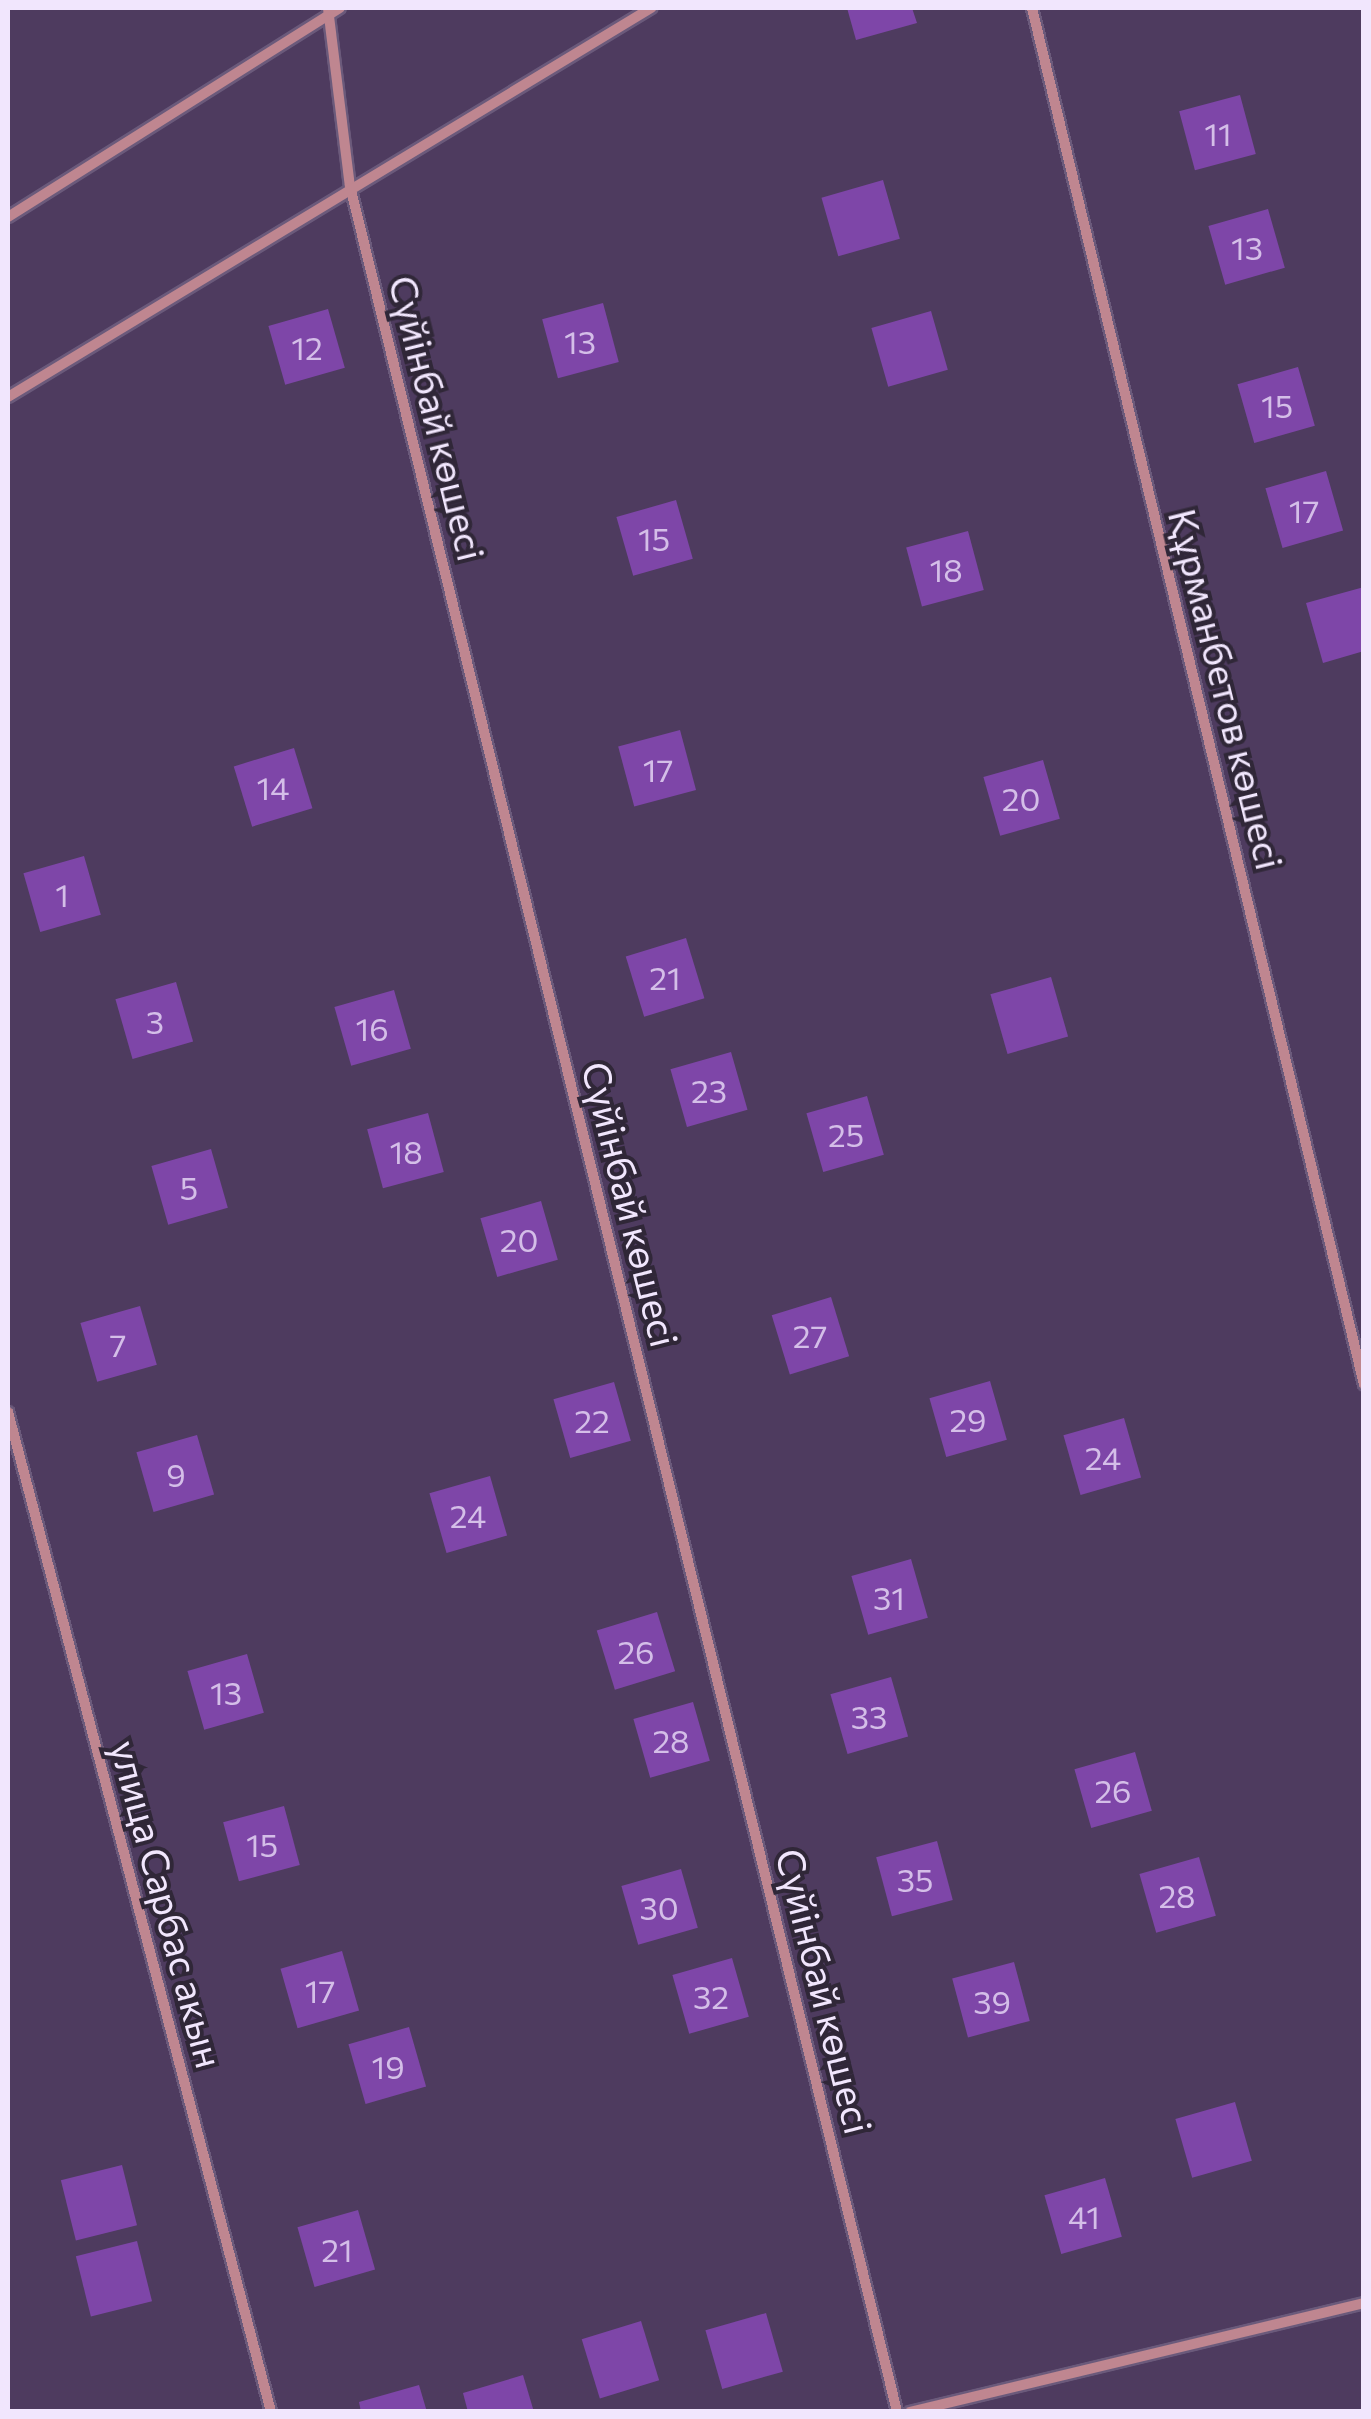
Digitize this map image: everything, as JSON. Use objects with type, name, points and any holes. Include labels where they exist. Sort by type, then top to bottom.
[{"type":"street","points":[[8,217],[328,11],[340,8]]},
{"type":"street","points":[[8,397],[350,186],[650,8]]},
{"type":"street","name":"Құрманбетов көшесі","points":[[1032,8],[1364,1385]]},
{"type":"street","name":"Сүйінбай көшесі","points":[[328,11],[350,186],[898,2412]]},
{"type":"street","name":"улица Сарбас акын","points":[[8,1412],[271,2412]]},
{"type":"street","points":[[910,2412],[1364,2303]]},
{"type":"building","points":[[847,8],[912,8],[917,23],[856,40]]},
{"type":"building","points":[[1240,95],[1256,154],[1195,170],[1179,111]]},
{"type":"building","points":[[883,180],[900,239],[838,256],[821,198]]},
{"type":"building","points":[[1268,209],[1285,268],[1225,285],[1208,226]]},
{"type":"building","points":[[603,303],[619,362],[558,378],[542,319]]},
{"type":"building","points":[[328,309],[345,368],[285,385],[268,326]]},
{"type":"building","points":[[931,311],[948,370],[888,387],[871,328]]},
{"type":"building","points":[[1298,367],[1315,426],[1254,443],[1237,384]]},
{"type":"building","points":[[1326,471],[1343,531],[1283,548],[1265,488]]},
{"type":"building","points":[[676,500],[693,559],[633,576],[616,517]]},
{"type":"building","points":[[968,531],[984,590],[922,606],[906,548]]},
{"type":"building","points":[[1364,587],[1364,651],[1323,663],[1306,603]]},
{"type":"building","points":[[680,730],[696,790],[634,806],[618,747]]},
{"type":"building","points":[[294,748],[312,808],[252,827],[234,766]]},
{"type":"building","points":[[1043,760],[1060,819],[1000,836],[983,777]]},
{"type":"building","points":[[84,856],[101,915],[40,932],[23,873]]},
{"type":"building","points":[[686,938],[704,998],[644,1017],[626,956]]},
{"type":"building","points":[[1051,977],[1068,1037],[1008,1054],[990,994]]},
{"type":"building","points":[[176,982],[193,1042],[133,1059],[115,999]]},
{"type":"building","points":[[394,990],[411,1049],[351,1066],[334,1007]]},
{"type":"building","points":[[731,1052],[748,1110],[687,1127],[670,1069]]},
{"type":"building","points":[[867,1096],[884,1155],[823,1172],[806,1113]]},
{"type":"building","points":[[428,1113],[444,1172],[383,1188],[367,1129]]},
{"type":"building","points":[[211,1149],[228,1208],[168,1225],[151,1166]]},
{"type":"building","points":[[541,1201],[558,1260],[497,1277],[480,1218]]},
{"type":"building","points":[[831,1297],[849,1356],[790,1374],[772,1315]]},
{"type":"building","points":[[140,1306],[157,1365],[97,1382],[80,1323]]},
{"type":"building","points":[[990,1381],[1007,1440],[946,1457],[929,1398]]},
{"type":"building","points":[[614,1382],[631,1441],[570,1458],[553,1399]]},
{"type":"building","points":[[1124,1418],[1141,1478],[1081,1495],[1063,1435]]},
{"type":"building","points":[[197,1435],[214,1495],[154,1512],[136,1452]]},
{"type":"building","points":[[490,1476],[507,1536],[447,1553],[429,1493]]},
{"type":"building","points":[[911,1559],[928,1618],[868,1635],[851,1576]]},
{"type":"building","points":[[657,1612],[675,1671],[615,1690],[597,1630]]},
{"type":"building","points":[[247,1654],[264,1713],[204,1730],[187,1671]]},
{"type":"building","points":[[891,1677],[908,1737],[848,1754],[830,1694]]},
{"type":"building","points":[[693,1702],[710,1761],[650,1778],[633,1719]]},
{"type":"building","points":[[1135,1752],[1152,1811],[1091,1828],[1074,1769]]},
{"type":"building","points":[[284,1806],[300,1865],[239,1881],[223,1822]]},
{"type":"building","points":[[937,1841],[953,1900],[892,1916],[876,1857]]},
{"type":"building","points":[[1199,1857],[1216,1916],[1156,1933],[1139,1874]]},
{"type":"building","points":[[681,1869],[698,1928],[638,1945],[621,1886]]},
{"type":"building","points":[[342,1951],[359,2011],[298,2028],[280,1969]]},
{"type":"building","points":[[732,1958],[749,2017],[689,2034],[672,1975]]},
{"type":"building","points":[[1014,1962],[1030,2021],[968,2037],[952,1979]]},
{"type":"building","points":[[409,2027],[426,2087],[366,2104],[348,2044]]},
{"type":"building","points":[[1235,2102],[1252,2161],[1192,2178],[1175,2119]]},
{"type":"building","points":[[122,2165],[137,2225],[76,2240],[61,2180]]},
{"type":"building","points":[[1105,2178],[1122,2237],[1061,2254],[1044,2195]]},
{"type":"building","points":[[358,2210],[375,2270],[315,2287],[297,2227]]},
{"type":"building","points":[[137,2241],[152,2301],[91,2316],[76,2256]]},
{"type":"building","points":[[766,2313],[783,2372],[722,2389],[705,2330]]},
{"type":"building","points":[[641,2321],[659,2380],[600,2398],[582,2339]]},
{"type":"building","points":[[523,2375],[534,2412],[468,2412],[463,2393]]},
{"type":"building","points":[[419,2385],[427,2412],[361,2412],[359,2402]]}]
